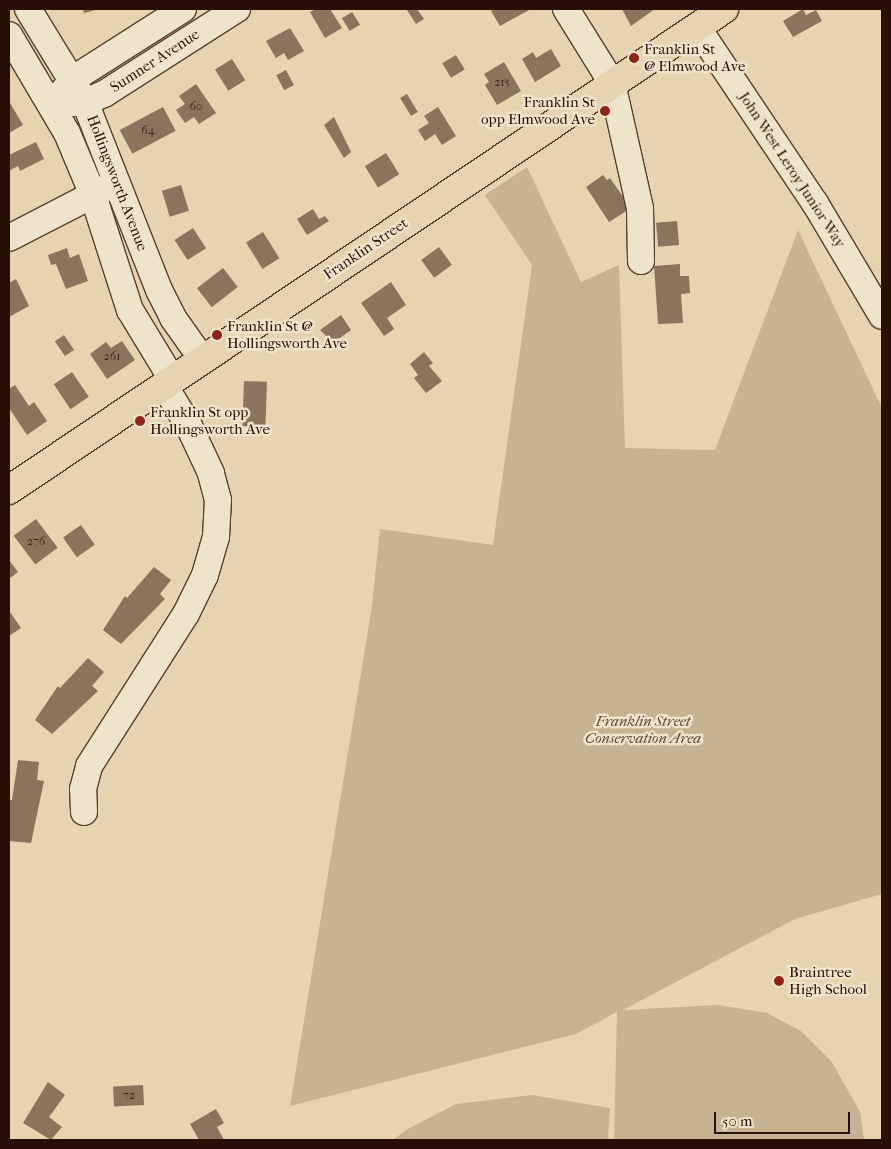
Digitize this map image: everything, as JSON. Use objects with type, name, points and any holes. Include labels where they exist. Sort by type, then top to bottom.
[{"type":"main road","name":"Franklin Street","points":[[9,490],[724,9]]},
{"type":"street","name":"Hollingsworth Avenue","points":[[28,9],[73,79],[85,102],[159,290],[173,318],[202,359]]},
{"type":"street","name":"Sumner Avenue","points":[[52,105],[73,79],[183,9]]},
{"type":"street","name":"Sumner Avenue","points":[[52,105],[85,102],[112,89],[237,9]]},
{"type":"street","points":[[566,9],[612,83],[640,208],[641,261]]},
{"type":"street","name":"John West Leroy Junior Way","points":[[697,27],[815,203],[882,316]]},
{"type":"street","name":"Hollingsworth Avenue","points":[[9,36],[52,105],[93,195],[130,310],[190,426],[211,473],[218,500],[216,537],[205,575],[186,614],[92,760],[83,789],[84,812]]},
{"type":"street","points":[[9,238],[118,183]]},
{"type":"green space","name":"Franklin Street Conservation Area","points":[[527,167],[581,282],[619,265],[625,448],[715,450],[798,230],[882,408],[882,894],[795,919],[623,1010],[718,1005],[767,1013],[801,1031],[832,1062],[860,1112],[864,1140],[614,1140],[617,1012],[576,1034],[290,1106],[372,606],[380,529],[493,545],[532,265],[485,195]]},
{"type":"green space","points":[[532,1095],[610,1108],[608,1140],[393,1140],[406,1130],[456,1104]]},
{"type":"building","points":[[83,9],[99,9],[84,13]]},
{"type":"building","points":[[316,9],[330,9],[342,28],[325,38],[310,12]]},
{"type":"building","points":[[417,9],[424,19],[416,24],[407,10]]},
{"type":"building","points":[[496,9],[531,9],[500,26],[491,11]]},
{"type":"building","points":[[622,9],[655,9],[631,26]]},
{"type":"building","points":[[803,9],[806,15],[816,10],[822,21],[793,37],[783,21]]},
{"type":"building","points":[[352,12],[360,25],[350,31],[342,18]]},
{"type":"building","points":[[290,28],[304,51],[288,60],[284,53],[276,58],[266,41]]},
{"type":"building","points":[[551,49],[561,66],[535,82],[522,59],[533,52],[536,58]]},
{"type":"building","points":[[456,55],[465,70],[451,78],[442,63]]},
{"type":"building","points":[[232,59],[245,80],[228,91],[215,70]]},
{"type":"building","points":[[504,62],[521,91],[497,105],[485,85],[489,82],[484,74]]},
{"type":"building","points":[[286,70],[294,85],[284,90],[276,75]]},
{"type":"building","points":[[196,84],[216,113],[199,124],[194,117],[185,123],[176,110],[185,104],[179,96]]},
{"type":"building","points":[[407,94],[418,112],[411,116],[400,98]]},
{"type":"building","points":[[9,101],[23,125],[9,133]]},
{"type":"building","points":[[163,107],[176,131],[132,154],[120,130]]},
{"type":"building","points":[[438,107],[456,136],[442,145],[435,134],[425,141],[418,130],[429,123],[424,116]]},
{"type":"building","points":[[334,117],[351,152],[344,158],[324,125]]},
{"type":"building","points":[[36,142],[44,159],[20,171],[18,166],[9,171],[9,155]]},
{"type":"building","points":[[386,153],[399,174],[378,187],[365,166]]},
{"type":"building","points":[[603,175],[607,180],[610,178],[631,208],[609,222],[586,187]]},
{"type":"building","points":[[181,185],[189,211],[170,217],[162,191]]},
{"type":"building","points":[[313,209],[319,219],[325,216],[329,221],[307,235],[297,219]]},
{"type":"building","points":[[677,221],[679,245],[658,247],[656,223]]},
{"type":"building","points":[[193,228],[206,248],[188,260],[175,240]]},
{"type":"building","points":[[263,232],[279,258],[262,269],[246,243]]},
{"type":"building","points":[[439,247],[452,265],[434,278],[421,260]]},
{"type":"building","points":[[67,248],[70,258],[79,254],[88,281],[66,289],[56,264],[51,265],[48,255]]},
{"type":"building","points":[[680,264],[680,276],[689,276],[690,293],[681,294],[683,323],[658,324],[654,266]]},
{"type":"building","points":[[223,268],[238,287],[212,307],[197,288]]},
{"type":"building","points":[[16,279],[29,306],[9,317],[9,283]]},
{"type":"building","points":[[391,282],[406,305],[387,318],[394,329],[384,336],[361,303]]},
{"type":"building","points":[[341,315],[351,330],[333,343],[320,330]]},
{"type":"building","points":[[64,335],[74,350],[65,356],[55,341]]},
{"type":"building","points":[[122,341],[135,360],[107,379],[90,354],[106,342],[111,348]]},
{"type":"building","points":[[424,352],[433,363],[429,366],[442,381],[426,393],[414,378],[418,375],[410,364]]},
{"type":"building","points":[[72,372],[89,397],[71,409],[54,384]]},
{"type":"building","points":[[244,381],[267,382],[265,427],[242,426]]},
{"type":"building","points":[[15,385],[29,406],[34,402],[47,421],[27,435],[9,408],[9,389]]},
{"type":"building","points":[[36,519],[58,548],[35,565],[14,536]]},
{"type":"building","points":[[81,525],[95,545],[77,557],[63,538]]},
{"type":"building","points":[[9,560],[18,572],[9,579]]},
{"type":"building","points":[[154,567],[171,580],[160,594],[165,599],[121,644],[103,630],[125,596],[127,598]]},
{"type":"building","points":[[9,613],[21,628],[9,636]]},
{"type":"building","points":[[88,658],[104,672],[92,686],[98,691],[52,734],[35,720],[58,686],[60,688]]},
{"type":"building","points":[[18,760],[39,762],[37,780],[44,781],[31,843],[9,841],[9,800],[12,800]]},
{"type":"building","points":[[48,1082],[65,1095],[49,1117],[62,1127],[51,1140],[23,1123]]},
{"type":"building","points":[[143,1085],[144,1105],[114,1107],[113,1087]]},
{"type":"building","points":[[216,1109],[224,1123],[217,1127],[224,1140],[199,1140],[190,1124]]},
{"type":"place","name":"Franklin St @ Elmwood Ave","points":[[634,58]]},
{"type":"place","name":"Franklin St opp Elmwood Ave","points":[[605,111]]},
{"type":"place","name":"Franklin St @ Hollingsworth Ave","points":[[217,335]]},
{"type":"place","name":"Franklin St opp Hollingsworth Ave","points":[[140,421]]},
{"type":"place","name":"Braintree High School","points":[[779,981]]}]
